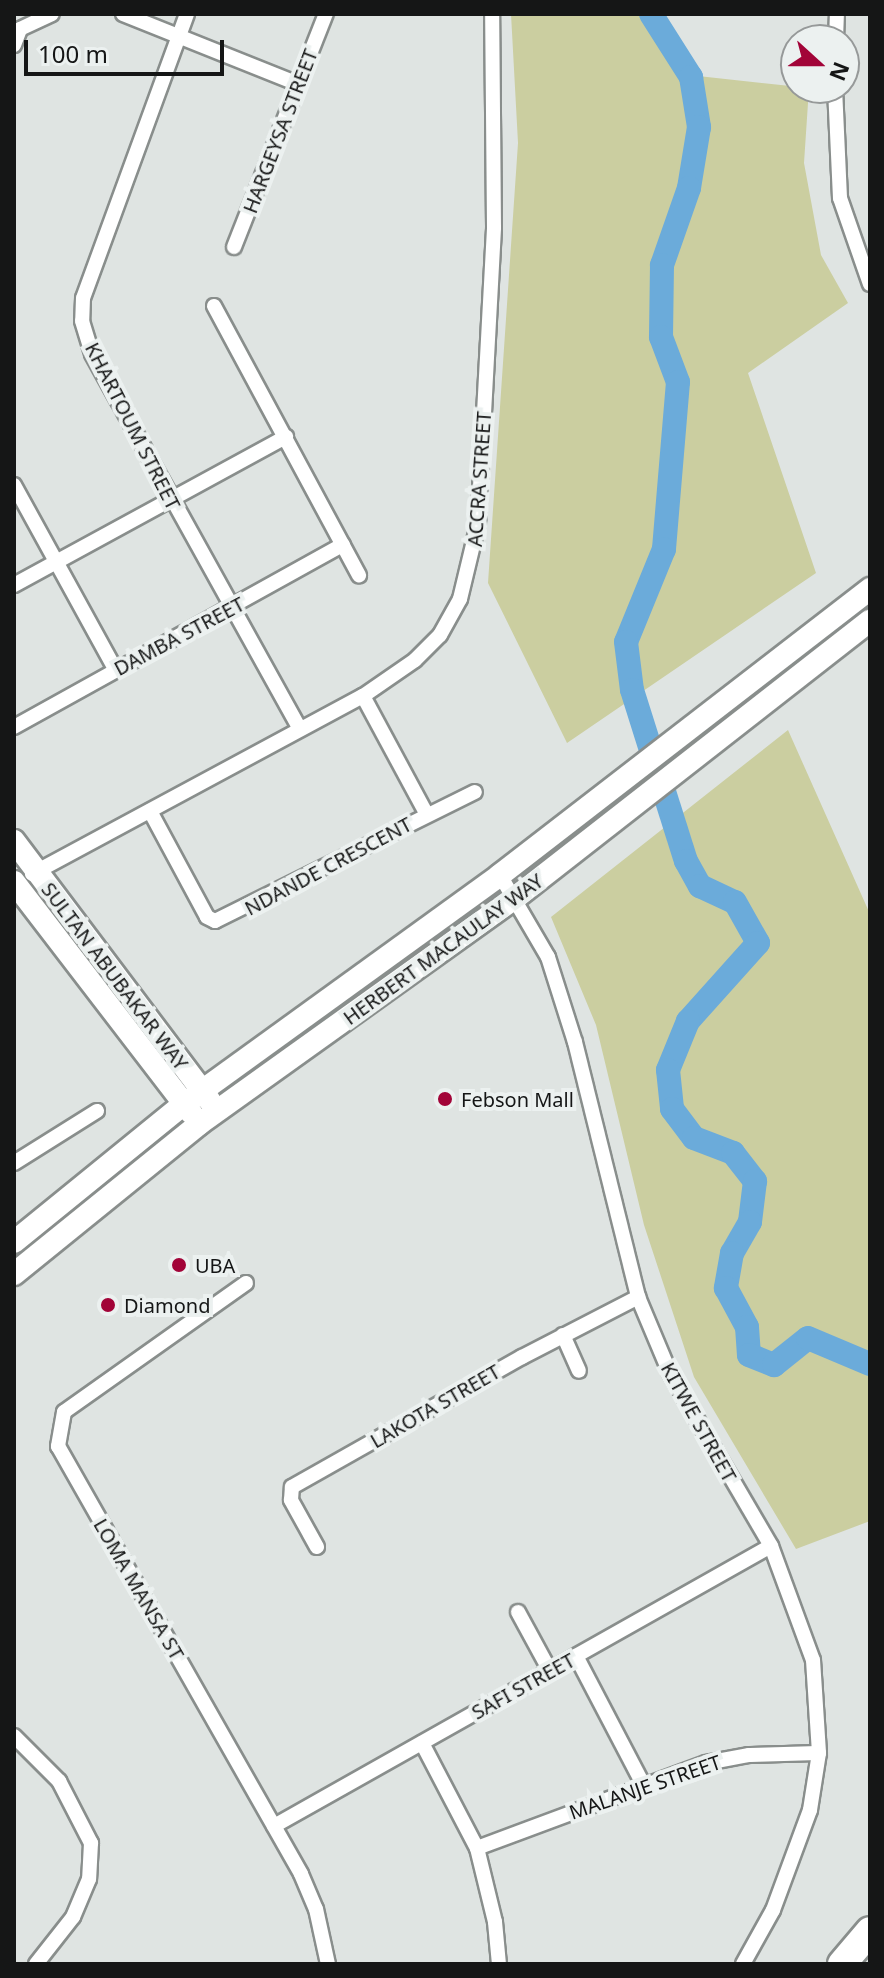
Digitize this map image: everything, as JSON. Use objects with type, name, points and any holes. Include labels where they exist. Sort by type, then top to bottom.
[{"type":"highway","points":[[842,1964],[870,1931]]},
{"type":"highway","points":[[866,1964],[870,1957]]},
{"type":"main road","name":"HERBERT MACAULAY WAY","points":[[14,1242],[192,1098],[500,875],[870,589]]},
{"type":"main road","name":"HERBERT MACAULAY WAY","points":[[14,1274],[208,1118],[610,827],[870,621]]},
{"type":"main road","name":"SULTAN ABUBAKAR WAY","points":[[14,841],[192,1098]]},
{"type":"main road","name":"SULTAN ABUBAKAR WAY","points":[[14,883],[208,1118]]},
{"type":"street","points":[[14,45],[26,14]]},
{"type":"street","points":[[20,29],[52,14]]},
{"type":"street","points":[[123,14],[298,84]]},
{"type":"street","name":"KHARTOUM STREET","points":[[187,14],[83,298],[82,321],[92,354],[300,729]]},
{"type":"street","name":"HARGEYSA STREET","points":[[234,247],[326,14]]},
{"type":"street","name":"ACCRA STREET","points":[[14,883],[363,696],[415,660],[440,635],[460,599],[473,560],[494,227],[492,14]]},
{"type":"street","points":[[836,104],[840,198],[870,284]]},
{"type":"street","points":[[214,306],[359,575]]},
{"type":"street","points":[[14,585],[286,437]]},
{"type":"street","points":[[14,485],[115,669]]},
{"type":"street","name":"DAMBA STREET","points":[[14,727],[343,545]]},
{"type":"street","name":"NDANDE CRESCENT","points":[[363,696],[427,815]]},
{"type":"street","name":"NDANDE CRESCENT","points":[[150,811],[207,917],[215,921],[475,792]]},
{"type":"street","name":"KITWE STREET","points":[[500,875],[548,957],[575,1042],[638,1297],[670,1373],[771,1546],[813,1660],[819,1753],[795,1860],[743,1964]]},
{"type":"street","points":[[14,1163],[97,1111]]},
{"type":"street","name":"LOMA MANSA ST","points":[[246,1283],[64,1412],[57,1433],[58,1446],[274,1826],[316,1909],[328,1964]]},
{"type":"street","name":"LAKOTA STREET","points":[[317,1547],[291,1500],[292,1487],[563,1335],[638,1297]]},
{"type":"street","points":[[563,1335],[579,1371]]},
{"type":"street","name":"SAFI STREET","points":[[274,1826],[771,1546]]},
{"type":"street","points":[[518,1612],[550,1671]]},
{"type":"street","points":[[576,1656],[643,1784]]},
{"type":"street","points":[[14,1736],[59,1781],[91,1843],[89,1879],[73,1917],[36,1964]]},
{"type":"street","points":[[422,1743],[477,1848],[495,1922],[499,1964]]},
{"type":"street","name":"MALANJE STREET","points":[[477,1848],[643,1784],[749,1755],[819,1753]]},
{"type":"green space","points":[[511,14],[663,14],[698,76],[780,85],[780,104],[808,104],[804,163],[821,255],[848,303],[748,373],[816,573],[567,743],[488,583],[518,143]]},
{"type":"green space","points":[[788,730],[870,914],[870,1521],[796,1549],[694,1377],[644,1225],[596,1025],[551,917]]},
{"type":"waterway","points":[[651,14],[691,77],[699,127],[689,188],[662,265],[661,337],[678,382],[664,549],[626,642],[632,690],[686,861],[700,886],[735,902],[758,943],[688,1021],[668,1070],[672,1109],[694,1138],[733,1153],[755,1181],[750,1222],[732,1253],[726,1288],[747,1327],[749,1355],[774,1365],[808,1338],[870,1364]]},
{"type":"place","name":"Febson Mall","points":[[445,1099]]},
{"type":"place","name":"UBA","points":[[179,1265]]},
{"type":"place","name":"Diamond","points":[[108,1305]]}]
